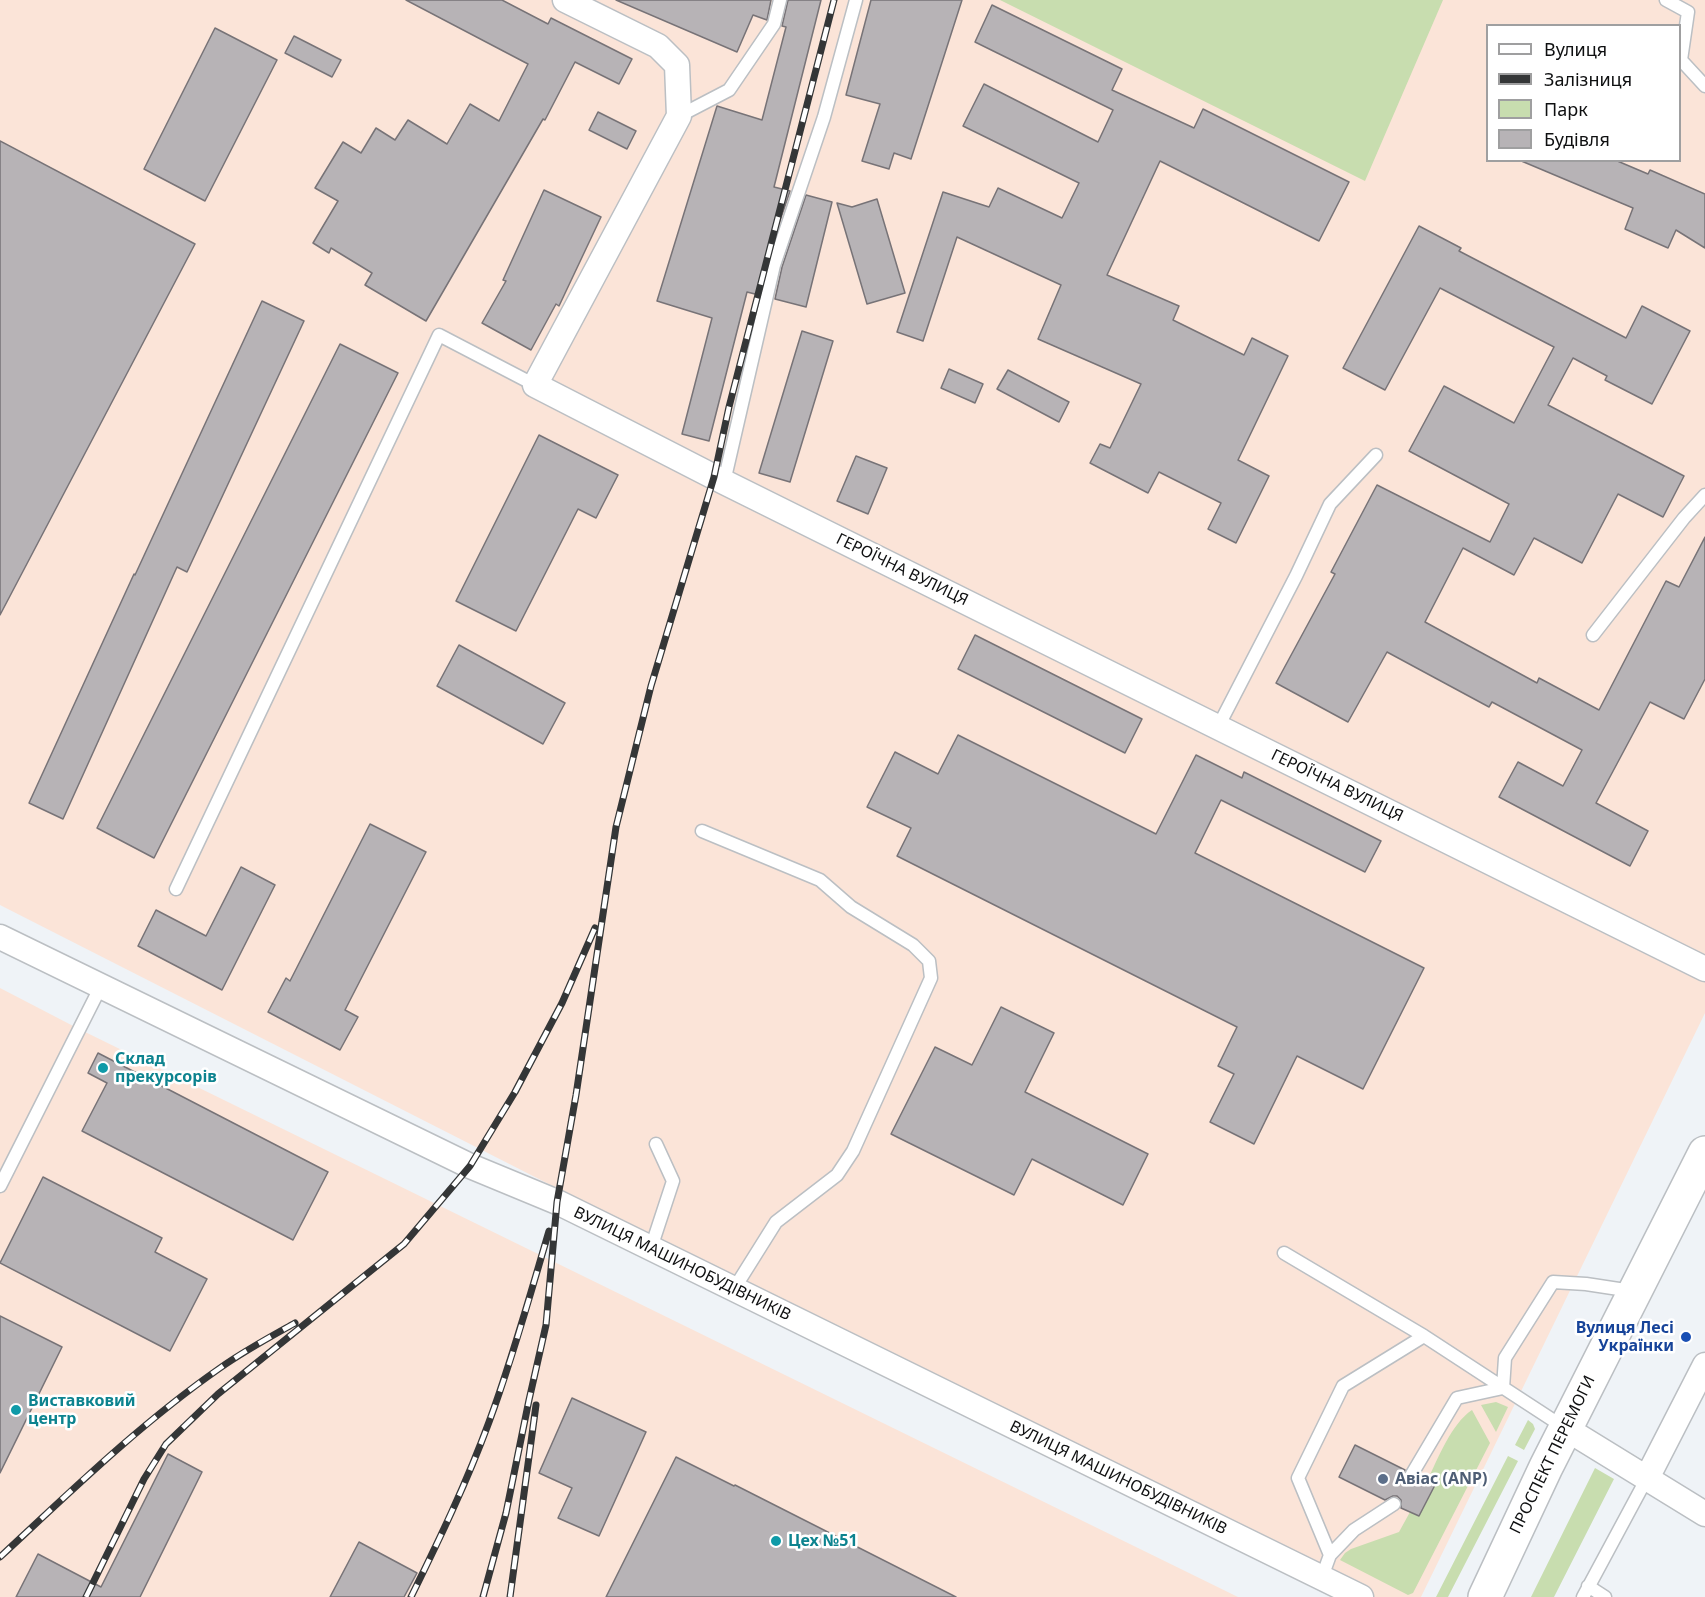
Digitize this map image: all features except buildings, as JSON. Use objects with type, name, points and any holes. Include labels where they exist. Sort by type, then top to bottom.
[{"type":"main road","name":"ПРОСПЕКТ ПЕРЕМОГИ","points":[[1485,1597],[1565,1428],[1705,1153]]},
{"type":"street","points":[[535,385],[679,116],[677,65],[658,46],[565,0]]},
{"type":"street","name":"ГЕРОЇЧНА ВУЛИЦЯ","points":[[535,385],[724,482],[1705,969]]},
{"type":"street","name":"ВУЛИЦЯ МАШИНОБУДІВНИКІВ","points":[[0,937],[470,1166],[557,1202],[1361,1597]]},
{"type":"street","points":[[1647,1478],[1705,1365]]},
{"type":"street","points":[[1565,1428],[1705,1514]]},
{"type":"lane","points":[[679,116],[729,90],[774,24],[780,0]]},
{"type":"lane","points":[[724,482],[774,265],[824,117],[856,0]]},
{"type":"lane","points":[[1666,0],[1688,12],[1681,60],[1705,86]]},
{"type":"lane","points":[[176,889],[439,334],[535,385]]},
{"type":"lane","points":[[1218,728],[1330,504],[1376,455]]},
{"type":"lane","points":[[1593,635],[1684,518],[1705,495]]},
{"type":"lane","points":[[702,831],[820,880],[852,907],[913,945],[929,961],[931,978],[853,1151],[837,1175],[776,1222],[734,1289]]},
{"type":"lane","points":[[0,1186],[101,986]]},
{"type":"lane","points":[[651,1248],[673,1181],[656,1144]]},
{"type":"lane","points":[[1284,1253],[1424,1336],[1565,1428]]},
{"type":"lane","points":[[1503,1388],[1505,1358],[1553,1282],[1586,1284],[1635,1292]]},
{"type":"lane","points":[[1330,1555],[1298,1478],[1343,1386],[1424,1336]]},
{"type":"lane","points":[[1412,1474],[1456,1398],[1503,1388]]},
{"type":"lane","points":[[1605,1597],[1586,1592],[1647,1478]]},
{"type":"lane","points":[[1322,1577],[1330,1555],[1354,1530],[1394,1504]]},
{"type":"shaded area","points":[[0,0],[1705,0],[1705,1013],[1421,1597],[1361,1597],[0,905]]},
{"type":"shaded area","points":[[0,988],[79,1029],[1238,1597],[0,1597]]},
{"type":"green space","points":[[1000,0],[1443,0],[1365,181]]},
{"type":"green space","points":[[1496,1402],[1508,1407],[1496,1432],[1481,1405]]},
{"type":"green space","points":[[1472,1410],[1490,1443],[1413,1593],[1408,1595],[1340,1560],[1351,1549],[1399,1532],[1410,1512],[1419,1516],[1435,1485],[1427,1481],[1451,1433],[1464,1416]]},
{"type":"green space","points":[[1528,1420],[1535,1429],[1524,1450],[1515,1445]]},
{"type":"green space","points":[[1508,1456],[1518,1461],[1448,1597],[1436,1597]]},
{"type":"green space","points":[[1595,1468],[1614,1479],[1554,1597],[1531,1597]]},
{"type":"railway","points":[[483,1597],[506,1513],[546,1325],[557,1202],[576,1095],[616,827],[651,686],[714,477],[729,407],[834,0]]},
{"type":"railway","points":[[86,1597],[144,1479],[166,1444],[218,1394],[404,1244],[470,1166],[515,1092],[562,1003],[595,928]]},
{"type":"railway","points":[[411,1597],[462,1489],[489,1422],[549,1231]]},
{"type":"railway","points":[[0,1557],[107,1458],[162,1411],[229,1362],[295,1323]]},
{"type":"railway","points":[[510,1597],[536,1405]]},
{"type":"place","name":"Склад прекурсорів","points":[[103,1068]]},
{"type":"place","name":"Вулиця Лесі Українки","points":[[1686,1337]]},
{"type":"place","name":"Виставковий центр","points":[[16,1410]]},
{"type":"place","name":"Авіас (ANP)","points":[[1383,1479]]},
{"type":"place","name":"Цех №51","points":[[776,1541]]}]
